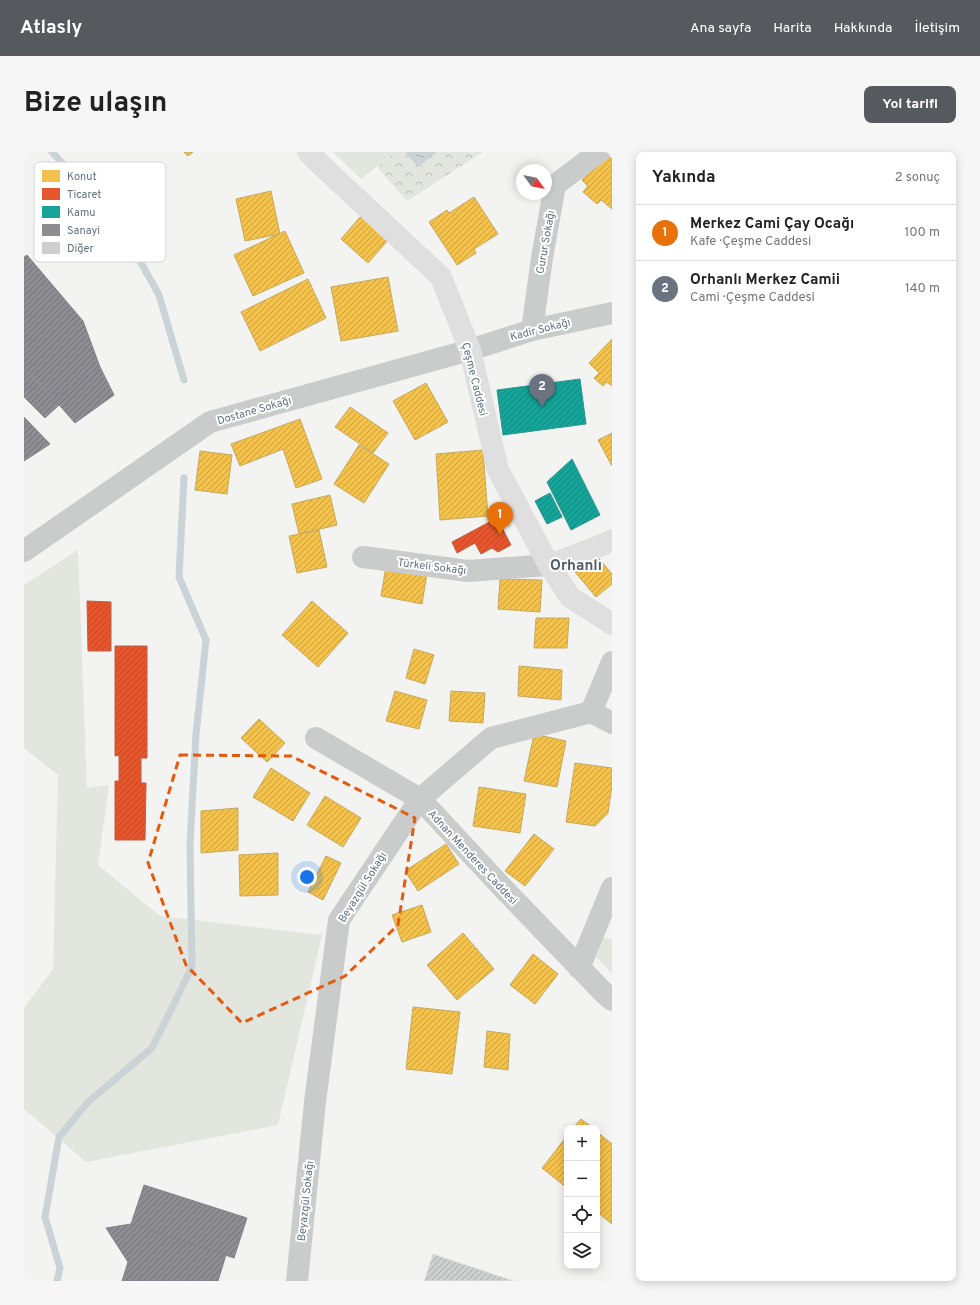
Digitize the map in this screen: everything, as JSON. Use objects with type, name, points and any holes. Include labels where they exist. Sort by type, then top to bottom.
[{"type":"street","name":"Çeşme Caddesi","points":[[308,152],[441,277],[470,350],[498,470],[549,565],[570,597],[612,624]]},
{"type":"street","name":"Gurur Sokağı","points":[[532,330],[542,258],[555,185],[599,152]]},
{"type":"street","name":"Kadir Sokağı","points":[[470,350],[532,330],[612,313]]},
{"type":"street","name":"Dostane Sokağı","points":[[24,551],[210,422],[470,350]]},
{"type":"street","points":[[549,565],[612,540]]},
{"type":"street","name":"Türkeli Sokağı","points":[[363,557],[468,571],[549,565]]},
{"type":"street","points":[[612,662],[591,712],[612,723]]},
{"type":"street","name":"Beyazgül Sokağı","points":[[297,1281],[315,1102],[339,920],[420,799],[492,738],[591,712]]},
{"type":"street","name":"Adnan Menderes Caddesi","points":[[316,738],[420,799],[579,968],[612,1000]]},
{"type":"street","points":[[579,968],[612,888]]},
{"type":"highlighted area","points":[[180,755],[291,756],[415,818],[398,925],[345,976],[242,1023],[186,965],[148,863]]},
{"type":"green space","points":[[333,152],[396,152],[361,179]]},
{"type":"green space","points":[[396,152],[483,152],[407,201],[377,167]]},
{"type":"green space","points":[[78,550],[87,788],[109,785],[98,865],[160,916],[322,935],[278,1125],[86,1162],[24,1109],[24,1008],[53,969],[58,775],[24,748],[24,585]]},
{"type":"green space","points":[[603,937],[612,939],[612,973],[595,956]]},
{"type":"water","points":[[405,152],[437,152],[418,167]]},
{"type":"building: Konut","points":[[184,152],[193,152],[188,156]]},
{"type":"building: Konut","points":[[605,153],[612,159],[612,209],[601,200],[597,204],[583,192],[588,186],[582,180]]},
{"type":"building: Konut","points":[[271,191],[280,234],[245,241],[236,199]]},
{"type":"building: Konut","points":[[474,197],[498,234],[474,249],[476,253],[457,265],[429,222],[447,210],[449,213]]},
{"type":"building: Konut","points":[[361,216],[388,240],[368,263],[341,239]]},
{"type":"building: Konut","points":[[285,231],[304,273],[253,296],[234,255]]},
{"type":"building: Konut","points":[[388,277],[398,331],[341,341],[331,287]]},
{"type":"building: Konut","points":[[308,279],[326,318],[260,351],[241,312]]},
{"type":"building: Konut","points":[[612,339],[612,386],[607,382],[603,386],[594,378],[599,373],[589,363]]},
{"type":"building: Konut","points":[[426,383],[448,422],[415,440],[393,401]]},
{"type":"building: Konut","points":[[350,407],[388,433],[373,453],[335,427]]},
{"type":"building: Konut","points":[[300,419],[322,479],[296,488],[283,449],[240,466],[231,444]]},
{"type":"building: Konut","points":[[612,433],[612,466],[598,440]]},
{"type":"building: Konut","points":[[359,445],[389,464],[364,503],[334,484]]},
{"type":"building: Konut","points":[[483,450],[488,516],[440,520],[436,454]]},
{"type":"building: Konut","points":[[200,451],[232,455],[227,494],[195,490]]},
{"type":"building: Konut","points":[[330,495],[337,525],[299,534],[292,504]]},
{"type":"building: Konut","points":[[319,530],[327,567],[297,573],[289,536]]},
{"type":"building: Konut","points":[[596,555],[612,574],[612,584],[596,597],[575,572]]},
{"type":"building: Konut","points":[[386,566],[427,573],[422,604],[381,596]]},
{"type":"building: Konut","points":[[500,579],[542,580],[540,612],[498,609]]},
{"type":"building: Konut","points":[[312,601],[348,633],[318,667],[282,635]]},
{"type":"building: Konut","points":[[536,618],[569,618],[567,648],[534,648]]},
{"type":"building: Konut","points":[[414,649],[434,655],[425,684],[406,678]]},
{"type":"building: Konut","points":[[519,666],[562,670],[561,700],[518,696]]},
{"type":"building: Konut","points":[[395,691],[427,700],[419,729],[386,721]]},
{"type":"building: Konut","points":[[451,691],[485,693],[483,723],[449,721]]},
{"type":"building: Konut","points":[[259,719],[285,743],[267,762],[241,738]]},
{"type":"building: Konut","points":[[534,734],[566,741],[557,787],[524,781]]},
{"type":"building: Konut","points":[[575,763],[612,768],[612,785],[608,813],[595,826],[566,822]]},
{"type":"building: Konut","points":[[271,768],[310,793],[293,821],[253,797]]},
{"type":"building: Konut","points":[[479,787],[526,794],[520,833],[473,826]]},
{"type":"building: Konut","points":[[325,796],[361,818],[343,847],[307,825]]},
{"type":"building: Konut","points":[[238,808],[238,850],[201,853],[201,811]]},
{"type":"building: Konut","points":[[534,834],[554,849],[525,886],[505,871]]},
{"type":"building: Konut","points":[[446,844],[459,864],[418,891],[405,871]]},
{"type":"building: Konut","points":[[278,853],[278,895],[240,896],[239,855]]},
{"type":"building: Konut","points":[[326,856],[341,863],[323,900],[308,892]]},
{"type":"building: Konut","points":[[422,905],[431,932],[402,942],[392,915]]},
{"type":"building: Konut","points":[[463,933],[494,969],[457,1000],[427,965]]},
{"type":"building: Konut","points":[[533,954],[558,974],[535,1004],[510,985]]},
{"type":"building: Konut","points":[[413,1007],[460,1012],[452,1074],[406,1069]]},
{"type":"building: Konut","points":[[487,1031],[510,1034],[508,1070],[484,1067]]},
{"type":"building: Konut","points":[[581,1119],[589,1125],[576,1125]]},
{"type":"building: Konut","points":[[600,1134],[612,1144],[612,1224],[600,1214]]},
{"type":"building: Konut","points":[[564,1140],[564,1186],[542,1168]]},
{"type":"building: Ticaret","points":[[497,518],[511,545],[498,552],[492,548],[481,554],[475,543],[457,553],[452,542]]},
{"type":"building: Ticaret","points":[[87,601],[111,602],[111,651],[88,651]]},
{"type":"building: Ticaret","points":[[115,646],[147,646],[147,758],[141,758],[141,783],[146,783],[145,840],[115,840],[115,781],[119,781],[119,755],[115,756]]},
{"type":"building: Kamu","points":[[580,379],[586,424],[503,435],[497,390]]},
{"type":"building: Kamu","points":[[554,385],[557,386],[557,392],[554,393],[551,392],[550,389],[551,386]]},
{"type":"building: Kamu","points":[[572,459],[600,515],[571,530],[547,482]]},
{"type":"building: Kamu","points":[[550,493],[562,517],[547,524],[535,501]]},
{"type":"building: Sanayi","points":[[27,255],[83,321],[100,367],[54,399],[24,368],[24,257]]},
{"type":"building: Sanayi","points":[[100,367],[114,395],[75,423],[54,399]]},
{"type":"building: Sanayi","points":[[24,369],[59,405],[45,418],[24,397]]},
{"type":"building: Sanayi","points":[[24,417],[50,444],[24,461]]},
{"type":"building: Sanayi","points":[[144,1185],[247,1218],[234,1258],[131,1224]]},
{"type":"building: Sanayi","points":[[131,1224],[226,1255],[218,1281],[122,1281],[128,1262],[106,1228]]},
{"type":"building: Diğer","points":[[433,1254],[514,1281],[424,1281]]},
{"type":"waterway","points":[[52,152],[61,162]]},
{"type":"waterway","points":[[141,262],[159,295],[184,380]]},
{"type":"waterway","points":[[57,1281],[60,1268],[45,1217],[59,1137],[88,1102],[152,1048],[192,967],[190,844],[196,734],[206,640],[179,577],[184,478]]},
{"type":"place","name":"Orhanlı Merkez Camii","points":[[542,407]]},
{"type":"place","name":"Merkez Cami Çay Ocağı","points":[[500,535]]},
{"type":"district","name":"Orhanlı","points":[[576,565]]}]
